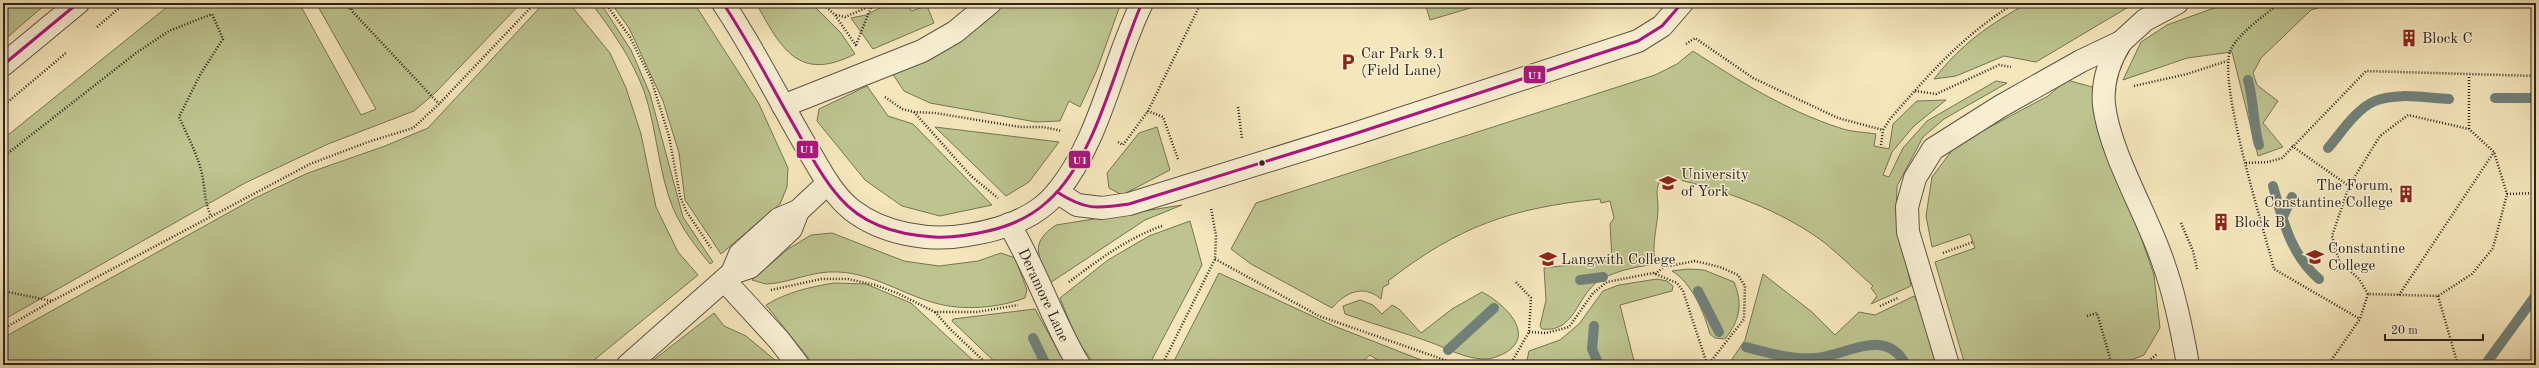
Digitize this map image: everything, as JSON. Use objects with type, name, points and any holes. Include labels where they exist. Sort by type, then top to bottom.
[{"type":"street","points":[[3,65],[78,3]]},
{"type":"street","points":[[722,3],[828,183],[839,198],[865,220],[902,233],[939,238],[959,237],[983,233],[1008,224],[1037,211],[1057,192],[1094,127],[1127,33],[1142,3]]},
{"type":"street","points":[[783,106],[922,51],[955,32],[990,3]]},
{"type":"street","points":[[1057,192],[1077,206],[1102,208],[1129,204],[1351,136],[1638,41],[1662,26],[1682,3]]},
{"type":"street","points":[[2177,3],[2145,20],[2121,42],[2112,56],[2105,84],[2104,104],[2118,154],[2163,262],[2181,325],[2188,365]]},
{"type":"street","points":[[1948,365],[1908,232],[1907,207],[1915,178],[1932,149],[2001,106],[2081,61],[2121,42]]},
{"type":"street","points":[[628,365],[728,276],[750,267],[791,229],[798,211],[828,183]]},
{"type":"street","name":"Deramore Lane","points":[[1008,224],[1026,252],[1060,334],[1079,365]]},
{"type":"street","points":[[728,276],[740,298],[779,340],[798,365]]},
{"type":"path","points":[[95,29],[125,3]]},
{"type":"path","points":[[346,3],[440,104]]},
{"type":"path","points":[[350,3],[352,11]]},
{"type":"path","points":[[3,329],[210,216],[310,164],[368,142],[413,128],[440,104],[535,3]]},
{"type":"path","points":[[605,3],[630,37],[651,79],[669,136],[680,196],[686,211],[720,260],[728,276]]},
{"type":"path","points":[[822,3],[835,15],[856,46],[870,72],[889,101],[914,112],[934,113],[1020,127],[1043,127],[1062,131],[1072,114],[1123,145],[1148,111],[1201,3]]},
{"type":"path","points":[[835,15],[845,17],[871,7],[877,3]]},
{"type":"path","points":[[1881,145],[1883,130],[1890,119],[1948,53],[1985,22],[2014,3]]},
{"type":"path","points":[[2280,3],[2257,21],[2232,48],[2227,61],[2230,98],[2246,163],[2274,268],[2360,320]]},
{"type":"path","points":[[856,46],[871,7]]},
{"type":"path","points":[[3,157],[136,53],[169,32],[212,14],[223,39],[201,73],[179,117],[196,153],[203,179],[205,203],[210,216]]},
{"type":"path","points":[[1684,45],[1695,38],[1752,78],[1838,118],[1883,130]]},
{"type":"path","points":[[3,106],[70,49]]},
{"type":"path","points":[[2105,84],[2123,88],[2187,74],[2227,61]]},
{"type":"path","points":[[2246,163],[2268,162],[2282,158],[2366,71],[2536,76]]},
{"type":"path","points":[[2469,75],[2469,128]]},
{"type":"path","points":[[1235,142],[1242,139],[1238,107]]},
{"type":"path","points":[[1148,111],[1163,117],[1178,160],[1200,154],[1207,179],[1216,236],[1215,259],[1162,365]]},
{"type":"path","points":[[914,112],[971,176],[997,196],[1008,224]]},
{"type":"path","points":[[2328,365],[2360,320],[2368,294],[2359,279],[2338,261],[2332,236],[2349,186],[2380,136],[2408,115],[2469,128],[2494,152],[2507,194],[2493,248],[2472,274],[2438,296],[2368,294]]},
{"type":"path","points":[[2292,146],[2349,186]]},
{"type":"path","points":[[2399,295],[2494,152]]},
{"type":"path","points":[[2507,194],[2536,193]]},
{"type":"path","points":[[1204,210],[1218,205]]},
{"type":"path","points":[[935,312],[977,312],[1012,307],[1044,297],[1055,292],[1101,258],[1144,232],[1166,224]]},
{"type":"path","points":[[1215,259],[1318,316],[1459,365]]},
{"type":"path","points":[[1529,332],[1546,333],[1569,327],[1593,293],[1608,282],[1655,274],[1664,267],[1695,261],[1720,267],[1738,275],[1745,286],[1744,319],[1708,364]]},
{"type":"path","points":[[1655,274],[1677,283],[1683,292],[1708,364]]},
{"type":"path","points":[[740,298],[821,280],[848,279],[892,291],[935,312],[950,329],[988,365]]},
{"type":"path","points":[[1510,365],[1529,332],[1531,298],[1516,282]]},
{"type":"path","points":[[3,291],[52,301]]},
{"type":"path","points":[[2438,296],[2458,365]]},
{"type":"path","points":[[2087,316],[2097,313],[2112,365]]},
{"type":"green space","points":[[3,3],[47,3],[3,41]]},
{"type":"green space","points":[[172,3],[299,3],[361,115],[376,109],[316,3],[521,3],[435,93],[414,111],[328,144],[245,183],[3,320],[3,139]]},
{"type":"green space","points":[[544,3],[569,3],[610,53],[626,88],[641,134],[656,207],[678,252],[698,275],[588,365],[3,365],[3,338],[10,334],[255,198],[308,173],[385,146],[428,128]]},
{"type":"green space","points":[[591,3],[599,3],[605,10],[631,50],[650,94],[683,217],[713,262],[710,264],[685,230],[673,208],[664,179],[648,105],[644,91],[634,68],[621,45]]},
{"type":"green space","points":[[611,3],[694,3],[759,104],[788,168],[787,187],[780,204],[721,254],[685,200],[679,153],[663,101],[629,28]]},
{"type":"green space","points":[[756,3],[811,3],[841,33],[855,54],[835,62],[819,65],[805,62],[794,56],[783,47]]},
{"type":"green space","points":[[890,3],[908,3],[911,11],[927,6],[934,23],[873,49],[851,18],[866,15]]},
{"type":"green space","points":[[1006,3],[1121,3],[1097,70],[1080,107],[1069,101],[1060,121],[1036,122],[930,103],[904,91],[892,73],[936,49]]},
{"type":"green space","points":[[1425,3],[1487,3],[1430,20]]},
{"type":"green space","points":[[2028,3],[2135,3],[2036,62],[2004,56],[1956,76],[1934,79],[1955,55],[1977,36],[2001,19]]},
{"type":"green space","points":[[2228,3],[2335,3],[2311,10],[2261,58],[2253,73],[2257,85],[2278,101],[2263,123],[2283,147],[2258,156],[2232,52],[2187,58],[2123,80],[2141,42],[2167,25]]},
{"type":"green space","points":[[1693,51],[1746,84],[1801,113],[1844,129],[1876,134],[1874,146],[1889,149],[1893,124],[1917,101],[1946,100],[1914,126],[1892,152],[1883,175],[1889,177],[1903,148],[1927,121],[1996,81],[2007,83],[1944,119],[1923,137],[1897,186],[1896,215],[1911,286],[1871,304],[1877,296],[1871,288],[1873,286],[1831,248],[1808,231],[1771,211],[1732,195],[1671,178],[1670,182],[1660,181],[1657,191],[1658,213],[1654,255],[1663,263],[1615,273],[1600,280],[1592,287],[1569,319],[1562,325],[1553,329],[1542,329],[1540,326],[1546,300],[1544,268],[1612,260],[1610,224],[1614,218],[1610,201],[1601,203],[1600,199],[1539,208],[1513,214],[1487,223],[1463,233],[1414,262],[1388,281],[1389,284],[1383,287],[1381,299],[1368,292],[1355,292],[1337,302],[1332,308],[1251,264],[1231,249],[1256,203],[1655,75],[1677,64]]},
{"type":"green space","points":[[2067,80],[2096,88],[2093,110],[2107,138],[2154,275],[2160,328],[2144,355],[2118,365],[1965,365],[1935,262],[1975,248],[1970,234],[1932,247],[1926,216],[1932,177],[1956,145],[2048,96]]},
{"type":"green space","points":[[867,86],[888,116],[913,124],[992,205],[940,216],[902,206],[865,180],[817,121],[819,109]]},
{"type":"green space","points":[[935,127],[1059,142],[1029,182],[1006,196]]},
{"type":"green space","points":[[1157,127],[1170,170],[1122,195],[1109,188],[1107,173],[1139,133]]},
{"type":"green space","points":[[1182,205],[1145,220],[1050,283],[1038,251],[1042,238],[1056,225]]},
{"type":"green space","points":[[1190,221],[1202,265],[1149,365],[1095,365],[1077,340],[1060,298],[1108,260],[1149,236]]},
{"type":"green space","points":[[832,233],[904,261],[939,266],[978,261],[1001,253],[1015,258],[1027,290],[1025,298],[992,306],[969,308],[957,307],[923,299],[864,276],[839,272],[820,273],[767,284],[752,280],[788,249],[811,235]]},
{"type":"green space","points":[[1688,269],[1704,270],[1734,282],[1737,290],[1739,305],[1738,312],[1734,325],[1725,339],[1715,338],[1710,334],[1701,308],[1691,290],[1679,276],[1672,271]]},
{"type":"green space","points":[[1219,273],[1334,326],[1434,365],[1385,365],[1370,355],[1358,365],[1172,365]]},
{"type":"green space","points":[[1763,274],[1812,312],[1835,335],[1859,312],[1875,315],[1914,296],[1919,305],[1937,365],[1728,365],[1745,340]]},
{"type":"green space","points":[[1657,279],[1667,281],[1673,286],[1672,291],[1620,305],[1635,365],[1526,365],[1529,351],[1560,340],[1579,324],[1603,291],[1619,285]]},
{"type":"green space","points":[[834,283],[866,284],[911,303],[978,365],[814,365],[766,305],[774,300],[799,291]]},
{"type":"green space","points":[[1482,292],[1499,303],[1507,311],[1517,328],[1518,337],[1514,345],[1505,353],[1488,359],[1478,359],[1464,355],[1430,342],[1345,314],[1343,306],[1360,300],[1373,305],[1382,314],[1392,305],[1399,309],[1421,333],[1452,309]]},
{"type":"green space","points":[[1035,309],[1066,365],[998,365],[952,321],[953,319]]},
{"type":"green space","points":[[714,313],[724,326],[746,336],[781,365],[647,365]]},
{"type":"waterway","points":[[2248,80],[2259,145]]},
{"type":"waterway","points":[[2328,148],[2355,115],[2375,101],[2384,98],[2402,96],[2449,99]]},
{"type":"waterway","points":[[2495,98],[2536,98]]},
{"type":"waterway","points":[[2273,186],[2289,237],[2301,259],[2309,270],[2319,279]]},
{"type":"waterway","points":[[2282,219],[2292,197]]},
{"type":"waterway","points":[[1580,280],[1603,277]]},
{"type":"waterway","points":[[1698,291],[1719,332]]},
{"type":"waterway","points":[[2485,365],[2536,295]]},
{"type":"waterway","points":[[1448,350],[1494,308]]},
{"type":"waterway","points":[[1594,326],[1592,349],[1599,365]]},
{"type":"waterway","points":[[1033,338],[1046,365]]},
{"type":"waterway","points":[[1746,347],[1781,356],[1816,358],[1866,346],[1877,345],[1888,347],[1898,353],[1906,365]]},
{"type":"transit line","name":"U1","points":[[3,65],[78,3]]},
{"type":"transit line","name":"U1","points":[[723,3],[752,50],[816,165],[840,198],[860,215],[883,227],[908,234],[941,237],[955,237],[975,234],[1012,223],[1028,216],[1042,206],[1065,183],[1092,135],[1132,26],[1142,3]]},
{"type":"transit line","name":"U1","points":[[1057,192],[1075,202],[1091,207],[1108,207],[1129,204],[1351,135],[1638,41],[1662,26],[1682,3]]},
{"type":"place","name":"Block C","points":[[2409,38]]},
{"type":"place","name":"Car Park 9.1 (Field Lane)","points":[[1348,62]]},
{"type":"place","name":"University of York","points":[[1668,183]]},
{"type":"place","name":"The Forum, Constantine College","points":[[2406,194]]},
{"type":"place","name":"Block B","points":[[2221,222]]},
{"type":"place","name":"Constantine College","points":[[2315,257]]},
{"type":"place","name":"Langwith College","points":[[1548,259]]}]
